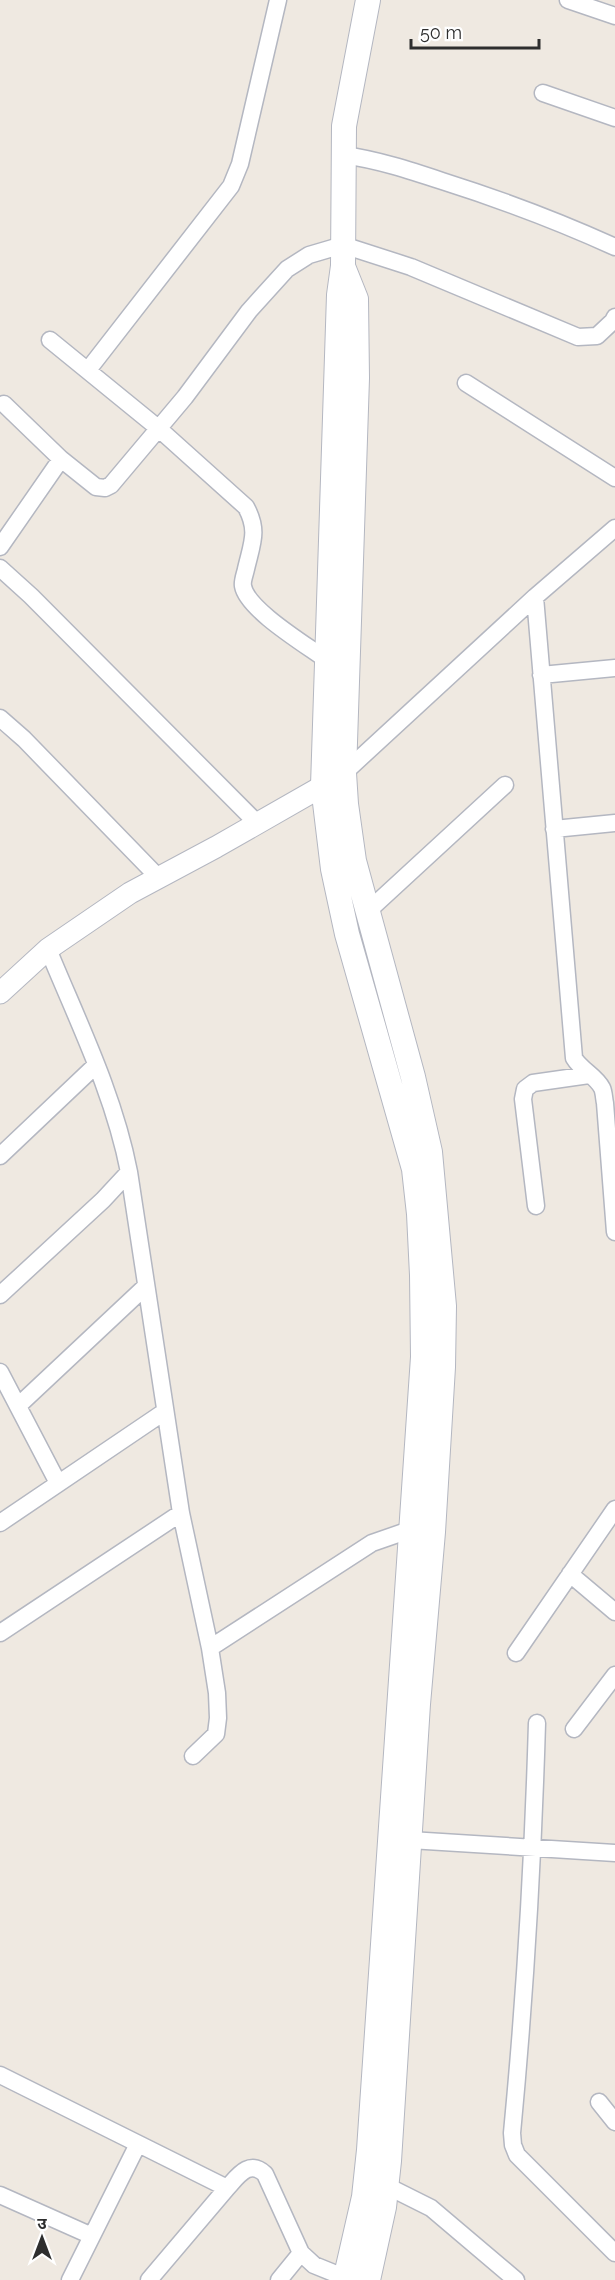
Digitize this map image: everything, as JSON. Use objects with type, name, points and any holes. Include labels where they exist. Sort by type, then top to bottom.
[{"type":"main road","points":[[353,2280],[384,2207],[387,2186],[418,1704],[423,1526],[422,1275],[414,1169],[347,934],[333,869],[323,786],[339,295],[343,256],[344,126],[368,0]]},
{"type":"main road","points":[[363,30],[381,0]]},
{"type":"main road","points":[[343,256],[356,299],[357,378],[344,773],[346,804],[354,861],[413,1077],[428,1141],[444,1306],[443,1367],[423,1526],[369,2150],[353,2280]]},
{"type":"street","points":[[88,370],[231,186],[240,164],[278,0]]},
{"type":"street","points":[[568,0],[615,16]]},
{"type":"street","points":[[543,93],[615,118]]},
{"type":"street","points":[[344,155],[375,159],[505,201],[560,222],[615,247]]},
{"type":"street","points":[[4,404],[61,459],[96,487],[105,488],[111,485],[185,397],[249,311],[287,269],[309,255],[343,256],[411,267],[578,337],[597,336],[615,317]]},
{"type":"street","points":[[50,340],[158,428],[246,507],[253,520],[255,533],[242,585],[248,598],[257,609],[328,661]]},
{"type":"street","points":[[466,383],[615,478]]},
{"type":"street","points":[[0,547],[61,459]]},
{"type":"street","points":[[0,993],[48,950],[130,893],[344,773],[535,597],[615,528]]},
{"type":"street","points":[[0,568],[31,596],[257,823]]},
{"type":"street","points":[[535,597],[574,1058],[580,1068],[602,1088],[615,1232]]},
{"type":"street","points":[[541,675],[615,668]]},
{"type":"street","points":[[0,718],[24,739],[159,878]]},
{"type":"street","points":[[367,912],[505,785]]},
{"type":"street","points":[[555,829],[615,823]]},
{"type":"street","points":[[48,950],[96,1065],[117,1123],[129,1172],[181,1514],[210,1648],[217,1693],[216,1734],[193,1756]]},
{"type":"street","points":[[0,1156],[96,1065]]},
{"type":"street","points":[[536,1206],[523,1099],[525,1089],[533,1083],[589,1075]]},
{"type":"street","points":[[0,1295],[103,1200],[129,1172]]},
{"type":"street","points":[[18,1406],[146,1286]]},
{"type":"street","points":[[0,1372],[58,1483]]},
{"type":"street","points":[[0,1522],[164,1412]]},
{"type":"street","points":[[516,1653],[615,1509]]},
{"type":"street","points":[[0,1633],[181,1514]]},
{"type":"street","points":[[210,1648],[372,1543],[423,1526]]},
{"type":"street","points":[[570,1574],[615,1612]]},
{"type":"street","points":[[574,1729],[615,1675]]},
{"type":"street","points":[[537,1723],[525,1997],[512,2133],[513,2145],[517,2155],[615,2253]]},
{"type":"street","points":[[410,1840],[615,1853]]},
{"type":"street","points":[[0,2075],[227,2188]]},
{"type":"street","points":[[599,2102],[615,2122]]},
{"type":"street","points":[[70,2280],[138,2144]]},
{"type":"street","points":[[149,2280],[227,2188],[245,2169],[253,2167],[265,2174],[301,2253],[314,2265],[353,2280]]},
{"type":"street","points":[[387,2186],[431,2208],[506,2277]]},
{"type":"street","points":[[0,2195],[92,2236]]},
{"type":"street","points":[[279,2280],[301,2253]]}]
